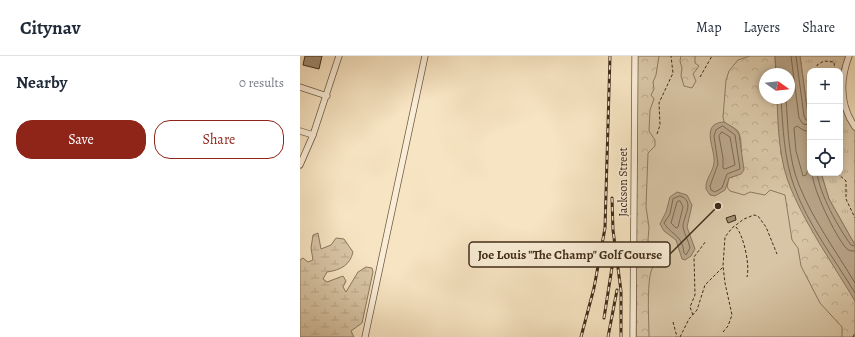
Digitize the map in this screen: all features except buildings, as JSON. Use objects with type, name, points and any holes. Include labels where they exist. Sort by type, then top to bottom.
[{"type":"street","points":[[300,165],[327,96],[339,56]]},
{"type":"street","points":[[365,337],[425,56]]},
{"type":"street","name":"Jackson Street","points":[[633,337],[635,56]]},
{"type":"street","points":[[849,56],[843,75],[842,90],[845,106],[855,127]]},
{"type":"street","points":[[300,87],[327,96]]},
{"type":"street","points":[[300,131],[313,135]]},
{"type":"path","points":[[656,134],[660,125],[660,100],[673,73],[672,56]]},
{"type":"path","points":[[700,77],[712,56]]},
{"type":"path","points":[[818,68],[818,64],[825,60],[834,62],[835,68]]},
{"type":"path","points":[[840,176],[846,181],[846,199],[855,218]]},
{"type":"path","points":[[723,332],[728,326],[732,316],[727,296],[723,266],[725,237],[732,228],[744,219],[754,215],[758,216],[766,227],[777,254]]},
{"type":"path","points":[[736,226],[741,234],[748,264],[746,277]]},
{"type":"path","points":[[693,315],[690,307],[695,295],[694,257],[706,241]]},
{"type":"path","points":[[680,337],[697,310],[705,285],[723,266]]},
{"type":"path","points":[[674,322],[677,337]]},
{"type":"path","points":[[853,337],[855,333]]},
{"type":"green space","points":[[637,56],[775,56],[776,68],[759,68],[759,104],[778,104],[790,188],[855,301],[855,337],[636,337]]},
{"type":"green space","points":[[637,56],[659,56],[656,75],[653,82],[654,89],[651,95],[654,99],[650,110],[649,131],[655,140],[655,146],[648,153],[646,207],[649,227],[648,240],[653,267],[649,280],[649,337],[636,337]]},
{"type":"green space","points":[[681,56],[695,56],[695,63],[699,66],[693,74],[696,81],[692,88],[684,86],[681,76]]},
{"type":"green space","points":[[750,56],[775,56],[776,68],[759,68],[759,104],[777,104],[781,154],[855,301],[855,337],[842,337],[842,327],[820,303],[801,266],[798,248],[792,240],[785,195],[770,190],[765,195],[750,192],[744,195],[730,191],[727,187],[729,178],[737,175],[740,159],[740,135],[738,131],[724,122],[723,117],[726,80],[729,71],[738,60]]},
{"type":"green space","points":[[800,56],[846,56],[842,68],[807,68],[807,108]]},
{"type":"green space","points":[[843,109],[855,130],[855,245],[829,199],[822,176],[843,176]]},
{"type":"green space","points":[[318,233],[321,249],[331,245],[336,238],[344,239],[353,252],[352,257],[347,264],[337,270],[327,272],[323,279],[327,282],[343,276],[346,281],[343,287],[346,292],[358,272],[366,267],[372,268],[373,272],[362,323],[351,331],[354,337],[300,337],[300,260],[303,258],[308,262],[313,260],[311,248],[313,235]]},
{"type":"water","points":[[775,56],[800,56],[807,108],[807,176],[822,176],[829,199],[855,245],[855,301],[805,218],[787,178],[780,144],[777,104],[795,104],[795,68],[776,68]]},
{"type":"water","points":[[724,122],[734,128],[739,134],[744,170],[741,174],[729,178],[725,190],[715,196],[710,195],[706,189],[714,163],[710,132],[712,127],[716,124]]},
{"type":"water","points":[[677,192],[687,195],[692,205],[687,227],[695,249],[691,256],[685,260],[682,259],[676,240],[664,231],[660,224],[666,212],[670,197]]},
{"type":"railway","points":[[581,337],[594,288],[605,228],[610,56]]},
{"type":"railway","points":[[612,198],[613,230],[621,291],[621,337]]},
{"type":"railway","points":[[604,318],[613,261]]},
{"type":"railway","points":[[608,337],[617,290]]},
{"type":"place","name":"Joe Louis \"The Champ\" Golf Course","points":[[718,206]]}]
